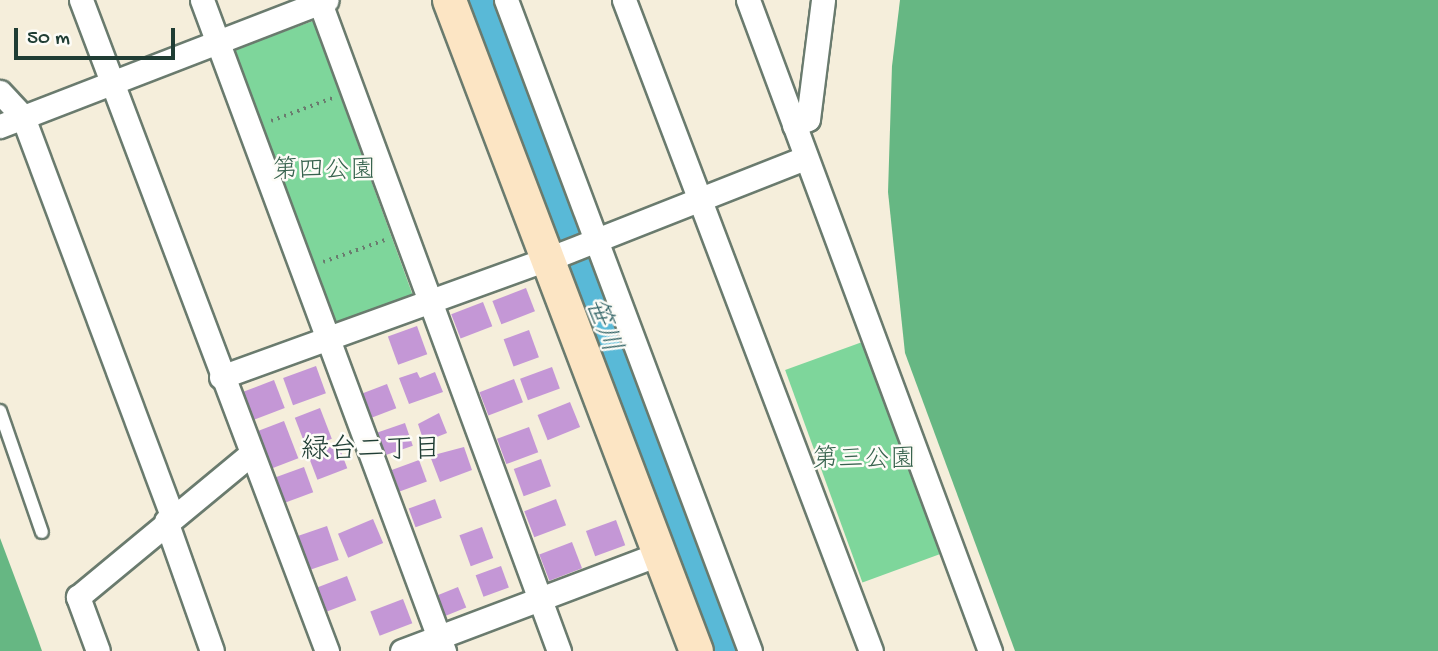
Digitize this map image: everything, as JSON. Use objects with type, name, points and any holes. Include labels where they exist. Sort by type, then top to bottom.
[{"type":"street","points":[[81,0],[221,377],[327,651]]},
{"type":"street","points":[[202,0],[441,644]]},
{"type":"street","points":[[449,0],[554,257],[696,651]]},
{"type":"street","points":[[506,0],[591,243],[750,651]]},
{"type":"street","points":[[624,0],[871,651]]},
{"type":"street","points":[[748,0],[990,651]]},
{"type":"street","points":[[794,125],[808,119],[823,0]]},
{"type":"street","points":[[0,126],[322,1],[404,233],[559,651]]},
{"type":"street","points":[[0,92],[23,117],[169,518],[212,651]]},
{"type":"street","points":[[221,377],[554,257],[805,158]]},
{"type":"street","points":[[98,651],[78,597],[169,518],[251,454]]},
{"type":"street","points":[[402,651],[441,644],[539,597],[659,554]]},
{"type":"lane","points":[[0,411],[42,532]]},
{"type":"path","points":[[250,129],[353,90]]},
{"type":"path","points":[[301,270],[404,233]]},
{"type":"green space","points":[[900,0],[1438,0],[1438,651],[1015,651],[905,353],[888,192],[892,66]]},
{"type":"green space","name":"第四公園","points":[[313,21],[413,295],[335,324],[235,49]]},
{"type":"green space","name":"第三公園","points":[[865,341],[942,553],[862,582],[785,370]]},
{"type":"green space","points":[[0,538],[36,634],[42,651],[0,651]]},
{"type":"building","points":[[526,288],[535,311],[501,324],[492,301]]},
{"type":"building","points":[[483,302],[492,326],[461,338],[451,314]]},
{"type":"building","points":[[417,326],[427,354],[398,365],[388,337]]},
{"type":"building","points":[[529,330],[539,357],[514,366],[504,339]]},
{"type":"building","points":[[316,366],[326,393],[293,405],[283,378]]},
{"type":"building","points":[[552,367],[560,389],[528,400],[520,379]]},
{"type":"building","points":[[417,372],[420,378],[435,372],[443,392],[409,404],[399,378]]},
{"type":"building","points":[[514,379],[523,402],[488,416],[479,392]]},
{"type":"building","points":[[274,380],[285,408],[254,420],[243,392]]},
{"type":"building","points":[[387,384],[396,408],[370,418],[361,394]]},
{"type":"building","points":[[570,402],[580,427],[548,440],[538,415]]},
{"type":"building","points":[[320,408],[332,439],[307,448],[295,418]]},
{"type":"building","points":[[439,413],[447,433],[424,442],[418,424]]},
{"type":"building","points":[[284,421],[298,458],[270,469],[256,432]]},
{"type":"building","points":[[405,423],[413,446],[382,456],[374,434]]},
{"type":"building","points":[[529,427],[538,452],[506,464],[497,439]]},
{"type":"building","points":[[338,444],[347,468],[317,480],[308,455]]},
{"type":"building","points":[[464,447],[472,470],[440,482],[430,456]]},
{"type":"building","points":[[541,459],[551,486],[524,496],[514,469]]},
{"type":"building","points":[[419,460],[427,482],[400,492],[392,470]]},
{"type":"building","points":[[304,467],[313,492],[282,504],[273,478]]},
{"type":"building","points":[[435,499],[442,518],[416,527],[409,509]]},
{"type":"building","points":[[556,499],[566,525],[534,537],[524,511]]},
{"type":"building","points":[[373,519],[383,543],[348,558],[338,534]]},
{"type":"building","points":[[616,520],[625,545],[595,556],[586,531]]},
{"type":"building","points":[[327,526],[339,560],[307,571],[295,537]]},
{"type":"building","points":[[482,527],[493,558],[471,566],[459,535]]},
{"type":"building","points":[[572,542],[582,568],[549,581],[539,555]]},
{"type":"building","points":[[501,566],[509,588],[483,597],[476,575]]},
{"type":"building","points":[[347,576],[356,600],[326,612],[317,587]]},
{"type":"building","points":[[458,587],[466,607],[442,617],[434,597]]},
{"type":"building","points":[[403,599],[412,623],[380,636],[370,612]]},
{"type":"waterway","name":"笹川","points":[[478,0],[724,651]]},
{"type":"district","name":"緑台二丁目","points":[[371,452]]}]
